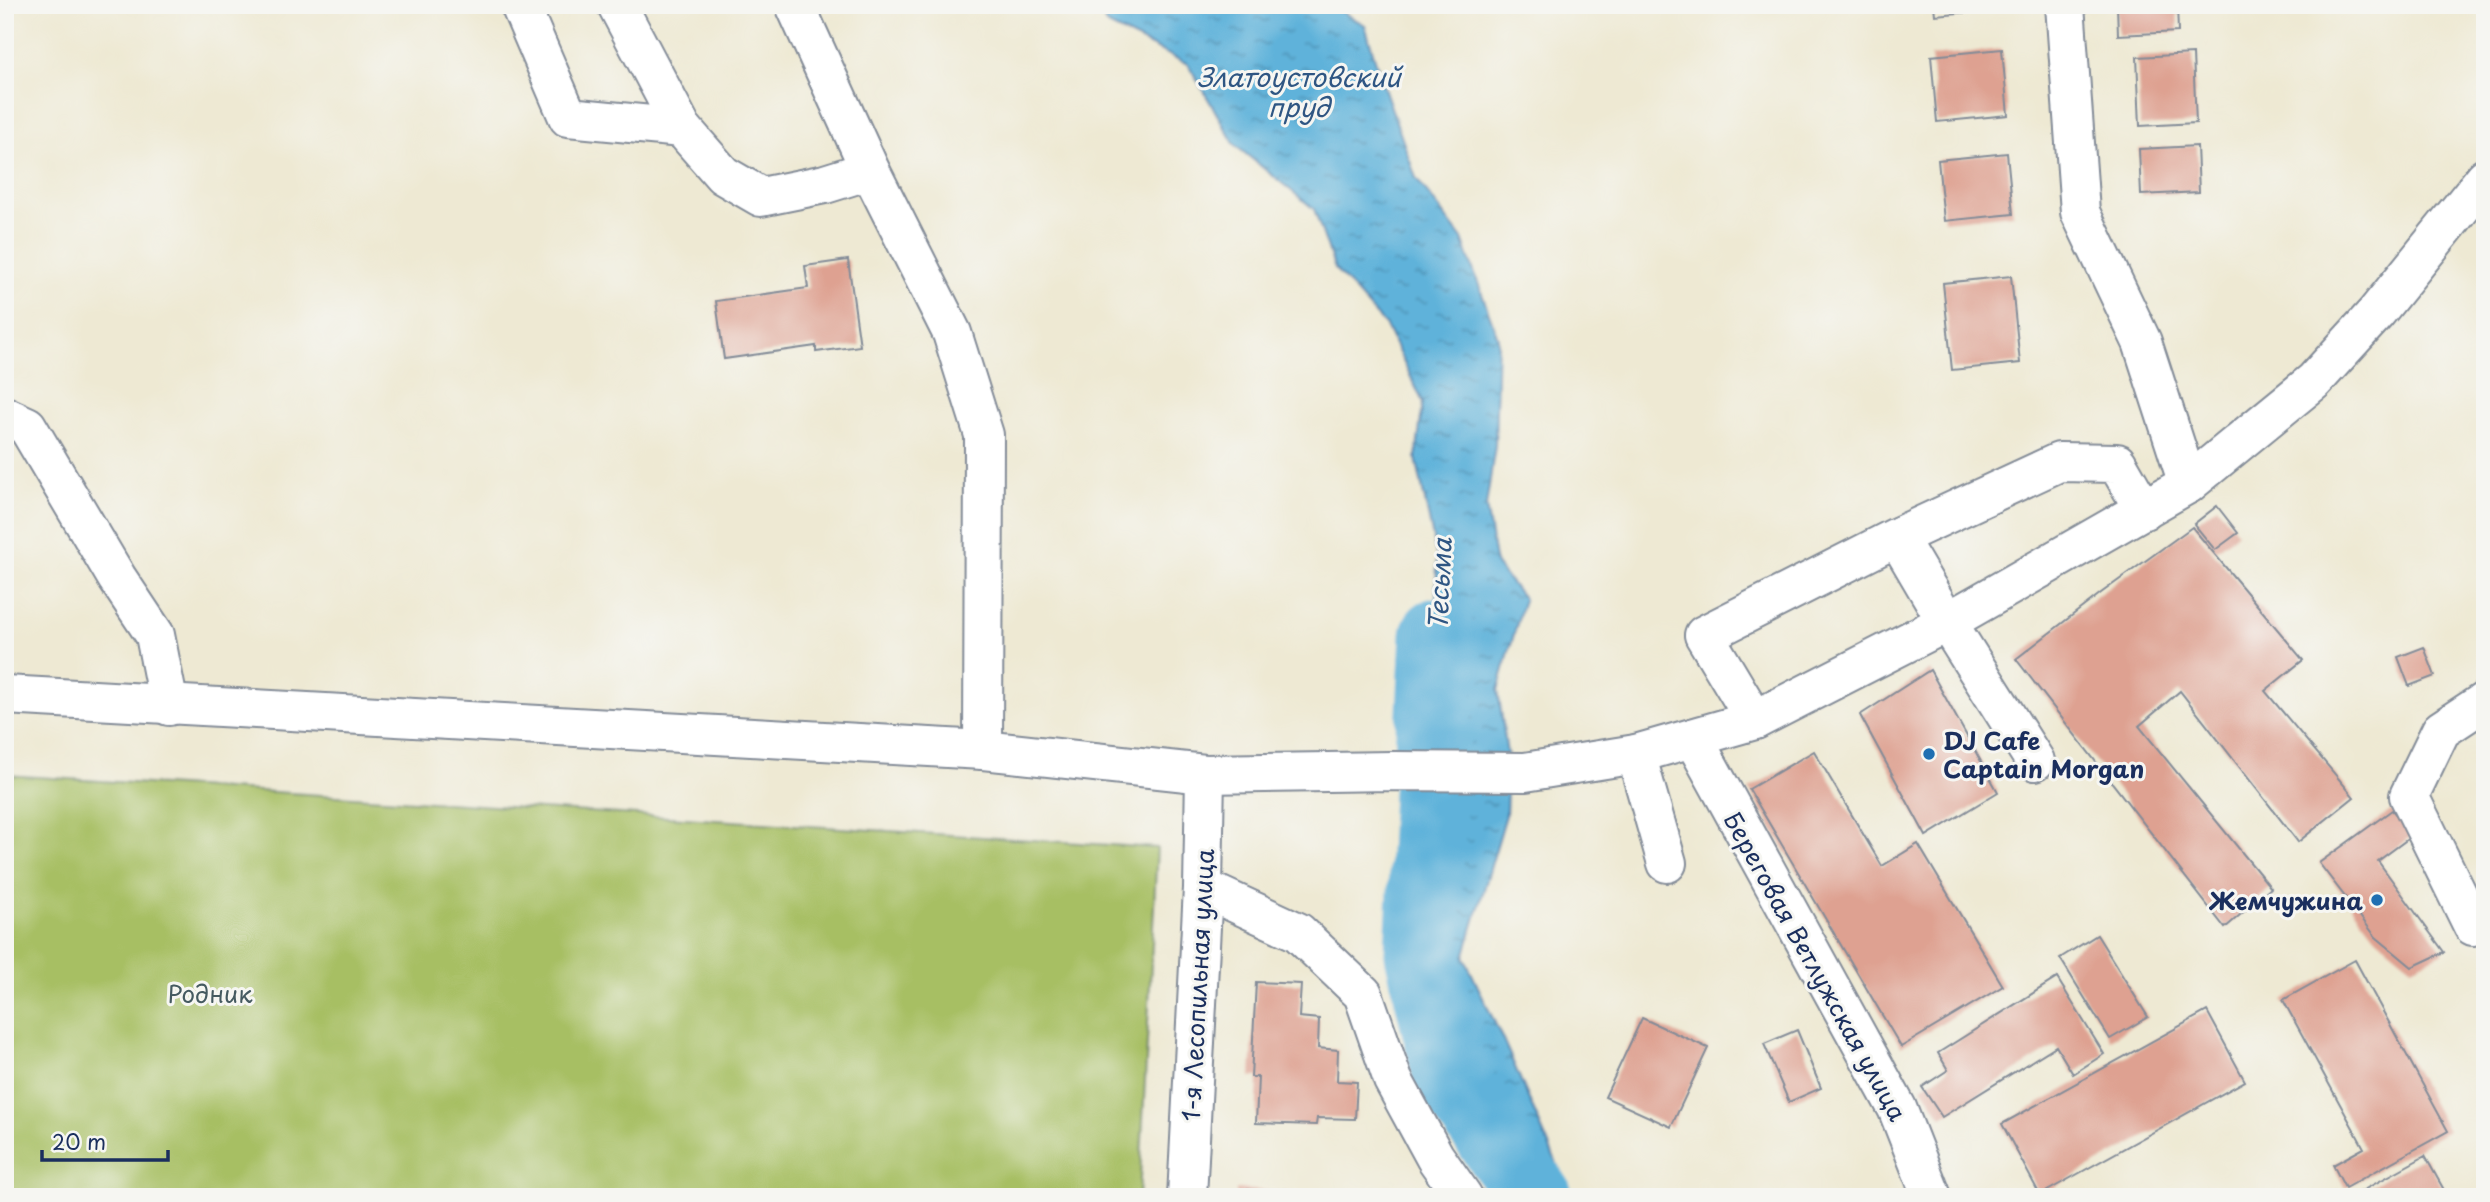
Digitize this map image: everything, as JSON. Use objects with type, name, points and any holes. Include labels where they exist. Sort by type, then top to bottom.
[{"type":"main road","points":[[520,5],[568,117],[682,128]]},
{"type":"main road","points":[[617,5],[682,128],[723,174],[761,197],[825,184],[870,170]]},
{"type":"main road","points":[[795,5],[870,170],[952,333],[984,435],[983,750]]},
{"type":"main road","points":[[2065,5],[2080,212],[2142,342],[2188,484]]},
{"type":"main road","points":[[5,695],[983,750],[1205,774],[1525,772],[1636,754],[1755,720],[1947,622],[2188,484],[2314,381],[2376,313],[2485,178]]},
{"type":"main road","points":[[5,416],[27,426],[117,578],[155,635],[169,706]]},
{"type":"main road","points":[[1755,720],[1704,635],[1897,537],[2059,462],[2117,463],[2144,510]]},
{"type":"main road","points":[[1897,537],[2035,761]]},
{"type":"main road","points":[[2473,926],[2409,796],[2441,730],[2485,701]]},
{"type":"main road","name":"Береговая Ветлужская улица","points":[[1693,738],[1896,1108],[1932,1197]]},
{"type":"main road","points":[[1636,754],[1667,863]]},
{"type":"main road","name":"1-я Лесопильная улица","points":[[1187,1197],[1203,888],[1205,774]]},
{"type":"main road","points":[[1203,888],[1298,932],[1363,994],[1393,1080],[1435,1157],[1463,1197]]},
{"type":"green space","name":"Родник","points":[[5,775],[1157,848],[1139,1197],[5,1197]]},
{"type":"water","name":"Златоустовский пруд","points":[[1099,5],[1330,5],[1365,25],[1416,178],[1462,239],[1498,338],[1495,446],[1486,506],[1496,565],[1524,599],[1498,690],[1508,761],[1506,815],[1464,957],[1571,1197],[1500,1197],[1484,1164],[1452,1130],[1450,1072],[1442,1040],[1428,1014],[1429,896],[1437,840],[1435,750],[1426,668],[1436,614],[1437,557],[1416,458],[1423,402],[1386,326],[1335,269],[1314,209],[1235,145],[1188,64],[1106,24]]},
{"type":"building","points":[[1934,5],[2006,5],[2007,9],[1935,15]]},
{"type":"building","points":[[2117,5],[2177,5],[2178,32],[2118,35]]},
{"type":"building","points":[[2002,49],[2008,115],[1937,122],[1931,56]]},
{"type":"building","points":[[2193,54],[2196,123],[2140,126],[2137,57]]},
{"type":"building","points":[[2197,146],[2199,192],[2141,195],[2139,149]]},
{"type":"building","points":[[2007,153],[2013,214],[1944,221],[1938,160]]},
{"type":"building","points":[[848,260],[860,346],[816,352],[816,346],[724,359],[716,301],[808,288],[805,266]]},
{"type":"building","points":[[2011,276],[2020,363],[1952,370],[1943,283]]},
{"type":"building","points":[[2217,506],[2238,533],[2215,550],[2194,524]]},
{"type":"building","points":[[2192,527],[2303,660],[2265,691],[2354,797],[2298,842],[2180,691],[2139,726],[2271,888],[2225,928],[2016,659]]},
{"type":"building","points":[[2424,647],[2435,676],[2409,686],[2398,657]]},
{"type":"building","name":"DJ Cafe Captain Morgan","points":[[1930,670],[1998,792],[1926,836],[1860,715]]},
{"type":"building","points":[[1814,751],[1882,866],[1918,844],[2003,986],[1901,1047],[1749,789]]},
{"type":"building","name":"Жемчужина","points":[[2392,810],[2413,835],[2378,861],[2444,952],[2412,967],[2376,937],[2319,863]]},
{"type":"building","points":[[2097,935],[2148,1017],[2110,1039],[2060,958]]},
{"type":"building","points":[[2355,960],[2448,1131],[2345,1188],[2333,1165],[2364,1148],[2283,1000]]},
{"type":"building","points":[[2057,978],[2104,1054],[2073,1074],[2056,1046],[1942,1117],[1922,1087],[1948,1070],[1938,1053]]},
{"type":"building","points":[[1256,982],[1301,984],[1299,1017],[1319,1019],[1318,1048],[1338,1050],[1337,1081],[1357,1082],[1355,1119],[1317,1118],[1316,1125],[1256,1123],[1258,1077],[1251,1077]]},
{"type":"building","points":[[2207,1011],[2245,1081],[2040,1195],[2002,1124]]},
{"type":"building","points":[[1642,1018],[1708,1048],[1671,1127],[1605,1097]]},
{"type":"building","points":[[1797,1030],[1821,1088],[1789,1102],[1764,1044]]},
{"type":"building","points":[[2425,1156],[2448,1197],[2351,1197]]},
{"type":"building","points":[[1236,1189],[1288,1192],[1288,1197],[1236,1197]]},
{"type":"waterway","name":"Тесьма","points":[[1438,635],[1422,953],[1450,1076],[1535,1197]]},
{"type":"place","name":"DJ Cafe Captain Morgan","points":[[1929,754]]},
{"type":"place","name":"Жемчужина","points":[[2377,900]]}]
